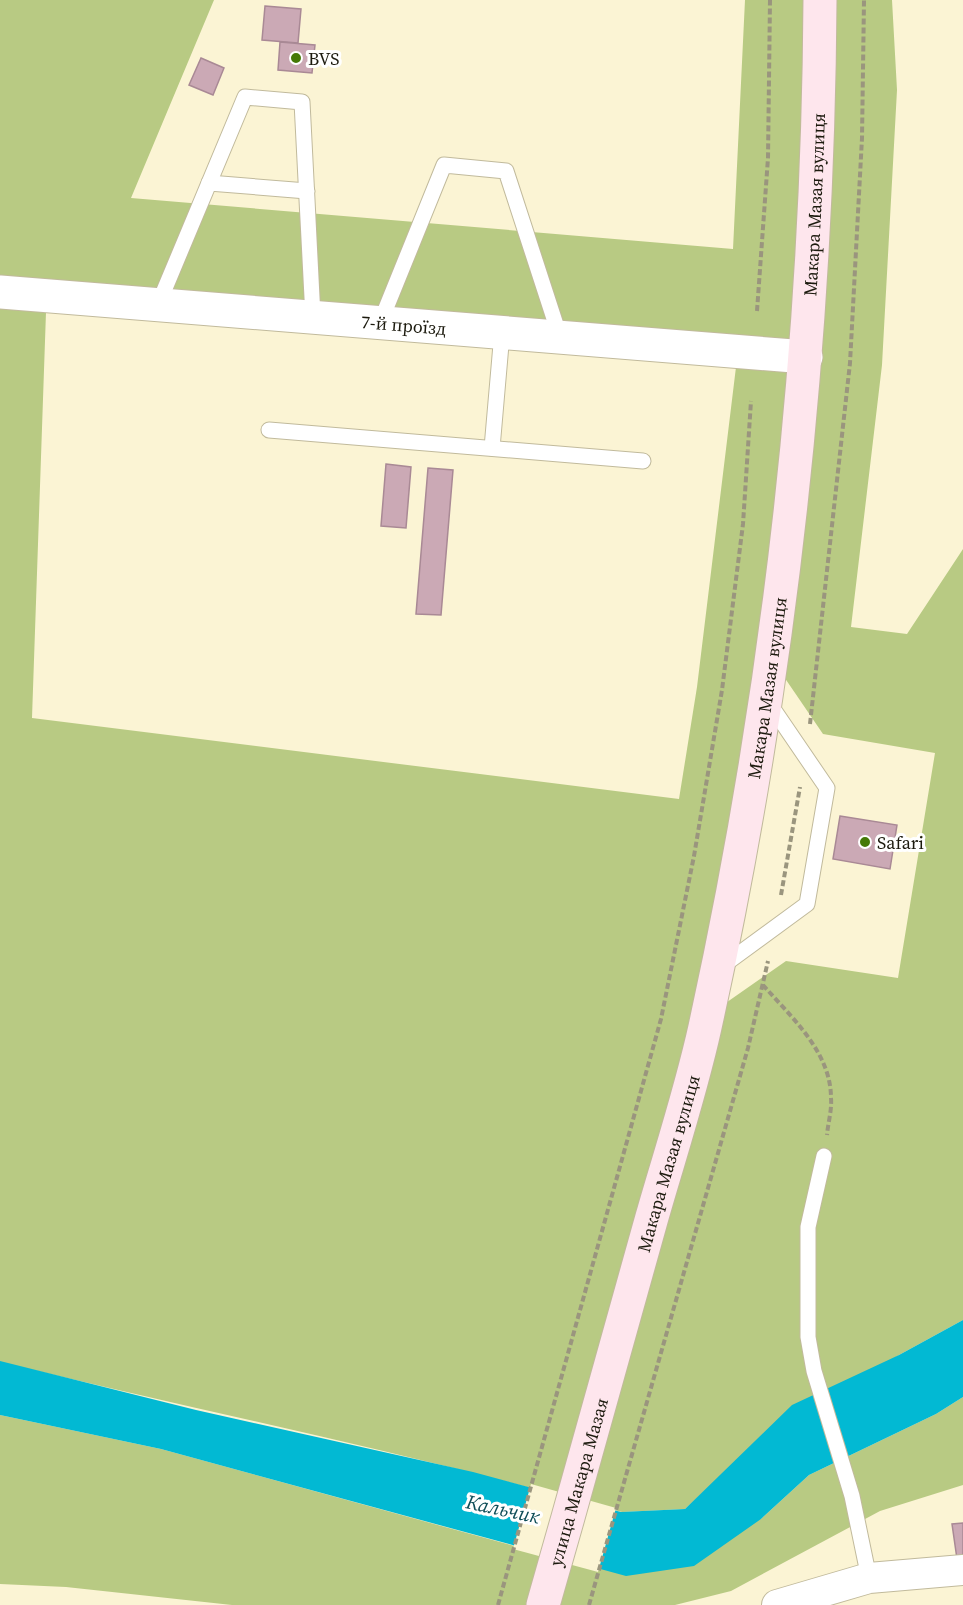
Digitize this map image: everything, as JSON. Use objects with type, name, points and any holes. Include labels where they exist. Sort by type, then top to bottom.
[{"type":"main road","name":"Макара Мазая вулиця","points":[[612,1359],[704,1031],[765,697],[806,357],[819,136],[820,0]]},
{"type":"main road","name":"улица Макара Мазая","points":[[543,1605],[612,1359]]},
{"type":"street","name":"7-й проїзд","points":[[0,292],[806,357]]},
{"type":"street","points":[[777,1605],[869,1578],[963,1570]]},
{"type":"lane","points":[[158,305],[245,97],[302,102],[313,317]]},
{"type":"lane","points":[[380,323],[444,165],[506,171],[560,337]]},
{"type":"lane","points":[[209,183],[307,191]]},
{"type":"lane","points":[[492,448],[502,333]]},
{"type":"lane","points":[[269,430],[643,461]]},
{"type":"lane","points":[[716,970],[807,904],[827,788],[765,697]]},
{"type":"lane","points":[[824,1156],[808,1227],[808,1336],[814,1371],[852,1496],[869,1578]]},
{"type":"path","points":[[757,311],[768,159],[770,0]]},
{"type":"path","points":[[498,1605],[662,1019],[694,856],[722,690],[743,524],[752,401]]},
{"type":"path","points":[[763,985],[809,1038],[828,1073],[831,1098],[824,1156]]},
{"type":"path","points":[[589,1605],[655,1371]]},
{"type":"green space","points":[[0,0],[214,0],[131,198],[733,249],[745,0],[812,0],[799,343],[0,277]]},
{"type":"green space","points":[[831,0],[892,0],[897,90],[882,365],[851,627],[907,634],[963,549],[963,1320],[899,1355],[739,1459],[685,1509],[622,1512],[584,1502],[720,1007],[786,961],[898,978],[935,753],[823,734],[780,671]]},
{"type":"green space","points":[[0,308],[46,312],[32,718],[679,799],[697,687],[736,367],[793,371],[754,696],[693,1028],[564,1497],[424,1461],[0,1362]]},
{"type":"green space","points":[[963,1397],[963,1485],[880,1511],[731,1591],[675,1605],[555,1605],[568,1560],[761,1519],[809,1475],[936,1414]]},
{"type":"green space","points":[[0,1415],[161,1449],[547,1555],[532,1605],[232,1605],[66,1587],[0,1584]]},
{"type":"water","name":"Кальчик","points":[[963,1320],[963,1397],[936,1414],[809,1475],[761,1519],[694,1566],[626,1576],[161,1449],[0,1415],[0,1361],[196,1410],[473,1472],[621,1512],[685,1509],[792,1405],[899,1355]]},
{"type":"pier","points":[[531,1484],[616,1508],[598,1572],[513,1549]]},
{"type":"building","points":[[265,6],[301,9],[298,43],[262,40]]},
{"type":"building","points":[[280,42],[315,45],[312,73],[278,70]]},
{"type":"building","points":[[201,58],[224,68],[213,95],[189,85]]},
{"type":"building","points":[[386,464],[411,467],[406,528],[381,526]]},
{"type":"building","points":[[428,468],[453,470],[441,615],[416,614]]},
{"type":"building","points":[[840,816],[897,825],[890,869],[833,859]]},
{"type":"building","points":[[963,1523],[963,1558],[957,1559],[952,1524]]},
{"type":"place","name":"BVS","points":[[296,58]]},
{"type":"place","name":"Safari","points":[[865,842]]}]
